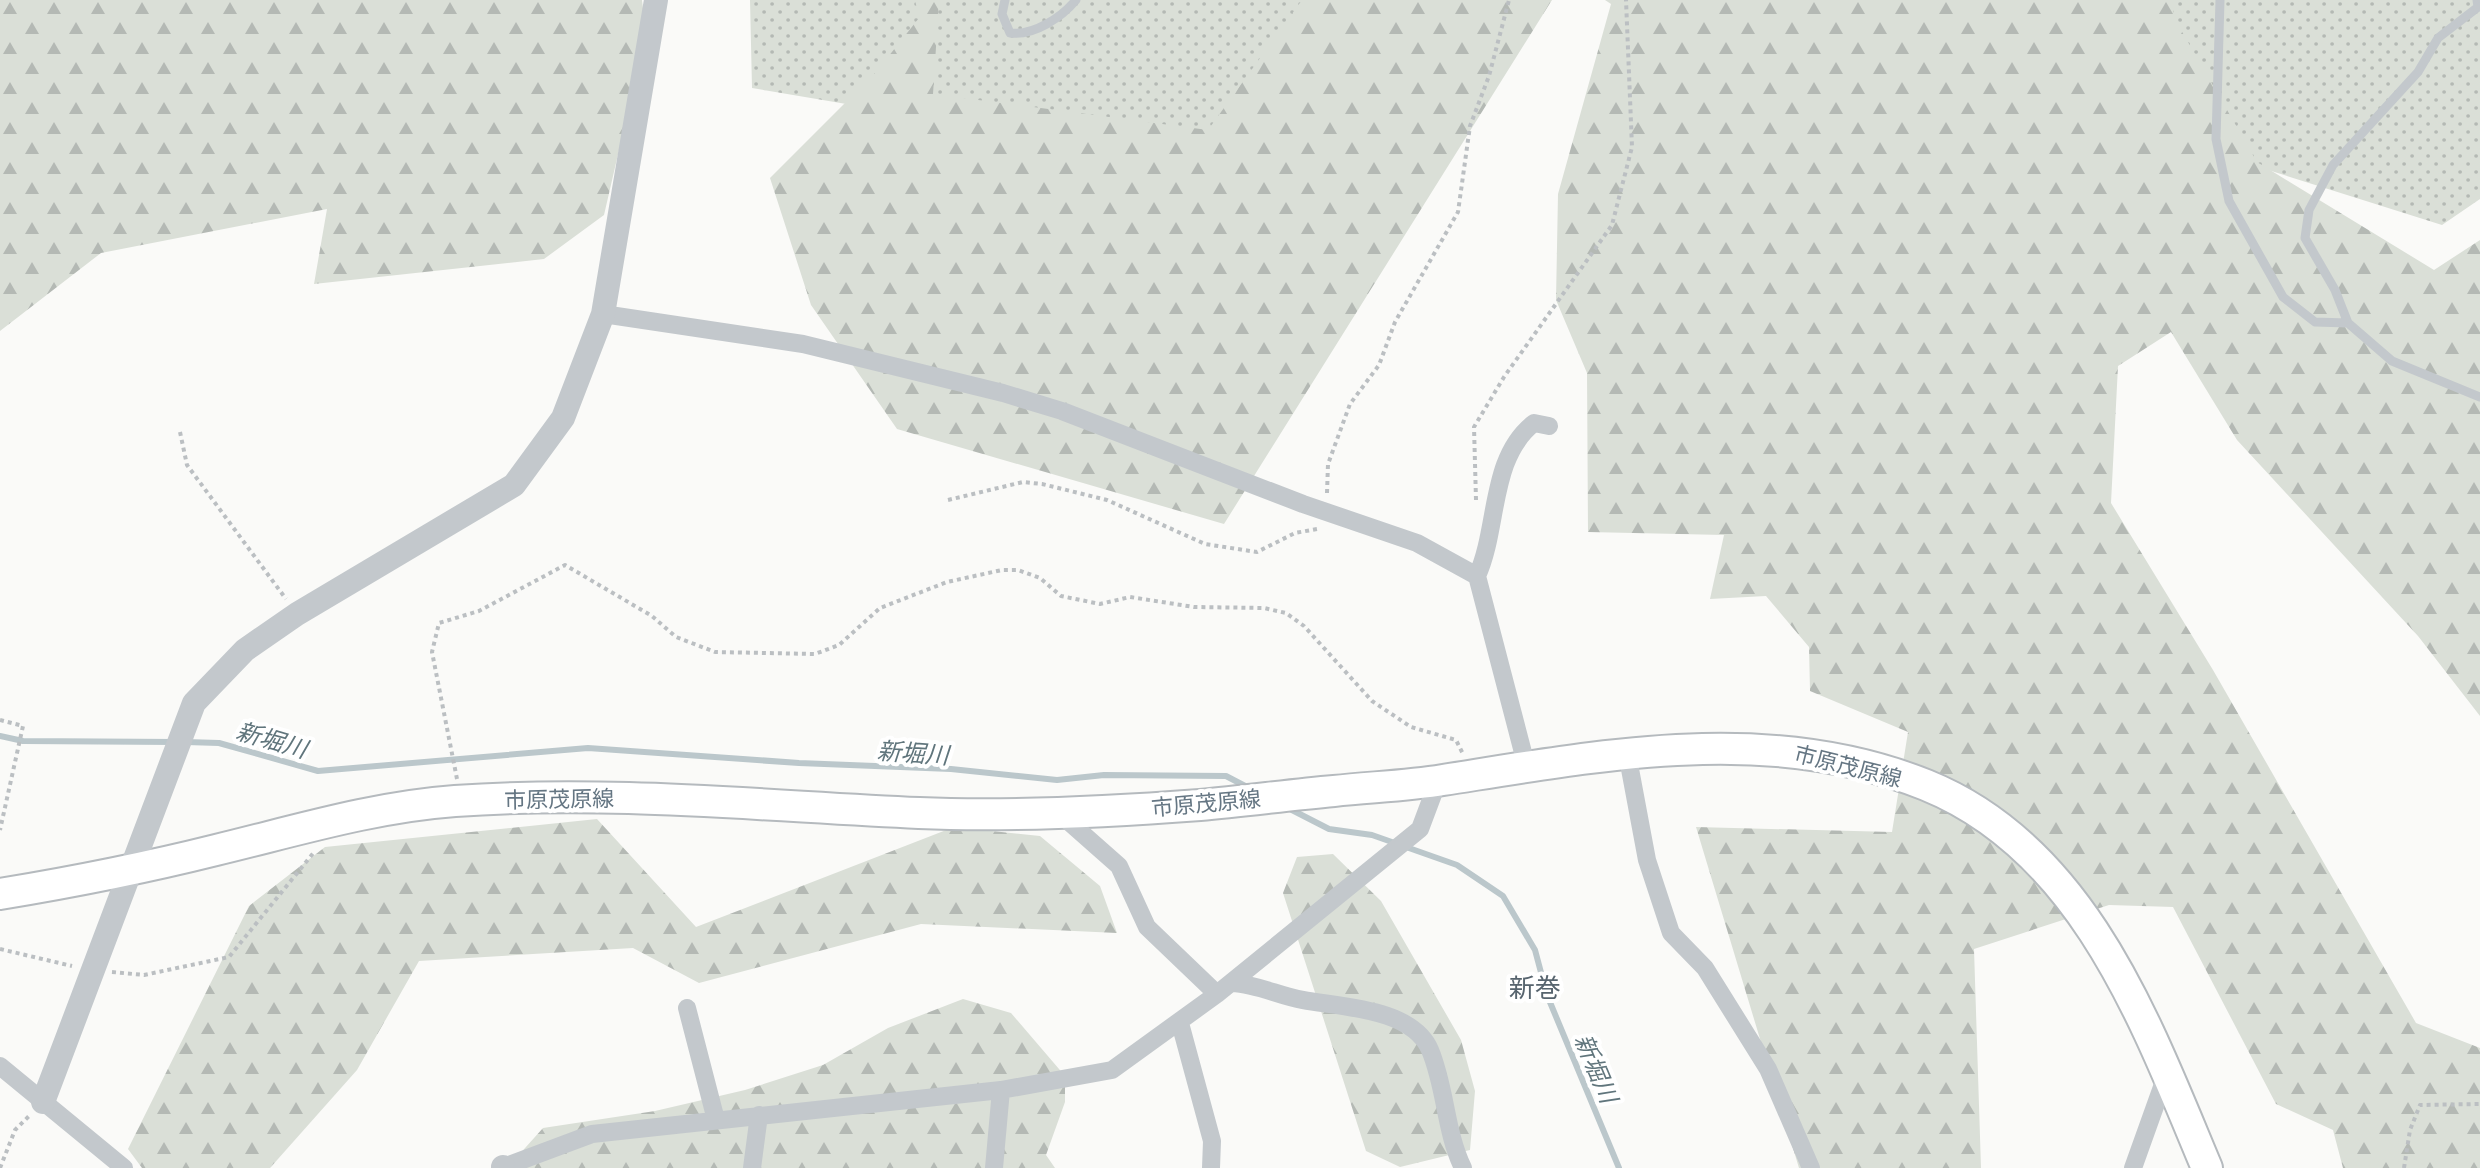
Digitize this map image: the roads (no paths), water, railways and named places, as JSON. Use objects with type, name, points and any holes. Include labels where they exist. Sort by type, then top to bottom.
[{"type":"main road","name":"市原茂原線","points":[[0,894],[130,872],[396,807],[462,801],[659,799],[923,813],[1059,813],[1206,804],[1438,781],[1526,764],[1627,753],[1731,747],[1779,749],[1925,785],[2011,835],[2074,901],[2136,1005],[2207,1168]]},
{"type":"street","points":[[43,1102],[194,703],[245,650],[297,614],[514,485],[563,418],[603,314],[656,0]]},
{"type":"street","points":[[603,314],[803,344],[1003,393],[1151,443],[1326,512],[1417,543],[1477,576]]},
{"type":"street","points":[[1526,764],[1477,576],[1487,553],[1498,489],[1510,453],[1520,434],[1534,423],[1549,426]]},
{"type":"street","points":[[1627,753],[1647,860],[1671,933],[1705,968],[1768,1069],[1811,1168]]},
{"type":"street","points":[[502,1168],[592,1134],[1001,1090],[1112,1070],[1180,1023],[1420,829],[1438,781]]},
{"type":"street","points":[[1059,813],[1119,866],[1147,927],[1224,988],[1250,984],[1302,1000],[1351,1005],[1402,1022],[1429,1047],[1453,1147],[1463,1168]]},
{"type":"street","points":[[687,1008],[716,1120]]},
{"type":"street","points":[[1180,1023],[1212,1141],[1211,1168]]},
{"type":"street","points":[[0,1066],[124,1168]]},
{"type":"street","points":[[2133,1168],[2167,1073]]},
{"type":"street","points":[[994,1168],[1001,1090]]},
{"type":"street","points":[[752,1168],[759,1115]]},
{"type":"lane","points":[[1005,0],[1002,14],[1010,33],[1021,34],[1042,27],[1076,0]]},
{"type":"lane","points":[[2220,0],[2216,139],[2229,201],[2283,297],[2315,322],[2348,323]]},
{"type":"lane","points":[[2478,5],[2438,38],[2418,72],[2333,165],[2309,210],[2305,238],[2335,290],[2348,323],[2392,361],[2480,397]]},
{"type":"waterway","name":"新堀川","points":[[0,736],[23,741],[175,742]]},
{"type":"waterway","name":"新堀川","points":[[186,742],[219,743],[318,771],[588,748],[799,763],[951,769],[1057,780],[1104,775],[1226,776],[1249,788]]},
{"type":"waterway","name":"新堀川","points":[[1288,808],[1329,829],[1372,835],[1457,865],[1503,896],[1535,950],[1547,995],[1619,1168]]},
{"type":"district","name":"新巻","points":[[1535,987]]}]
